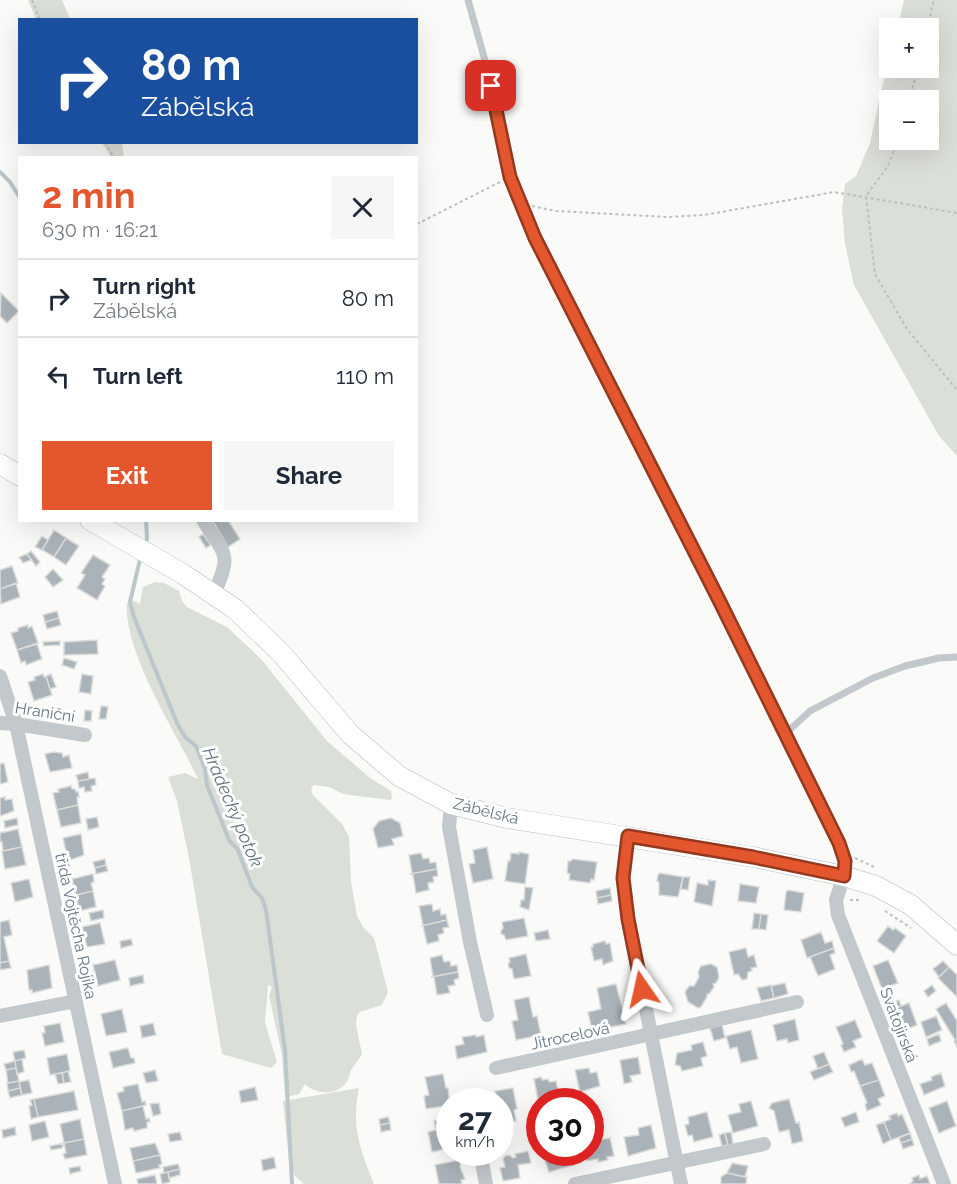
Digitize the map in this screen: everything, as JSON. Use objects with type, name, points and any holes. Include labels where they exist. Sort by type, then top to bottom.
[{"type":"main road","points":[[0,464],[18,475]]},
{"type":"main road","name":"Zábělská","points":[[93,522],[214,594],[246,618],[281,653],[350,734],[399,776],[451,804],[507,818],[753,857],[844,876],[876,886],[911,905],[957,945]]},
{"type":"street","points":[[204,522],[224,553],[226,563],[214,594]]},
{"type":"street","name":"třída Vojtěcha Rojíka","points":[[0,676],[16,724],[115,1184]]},
{"type":"street","name":"Hraniční","points":[[0,723],[85,735]]},
{"type":"street","points":[[451,804],[449,828],[470,942],[488,1015]]},
{"type":"street","points":[[628,836],[623,878],[628,919],[681,1184]]},
{"type":"street","points":[[836,900],[844,876]]},
{"type":"street","name":"Svatojirská","points":[[836,900],[838,915],[944,1184]]},
{"type":"street","points":[[0,1016],[76,1001]]},
{"type":"street","name":"Jitrocelová","points":[[496,1068],[652,1036],[797,1002]]},
{"type":"street","points":[[575,1184],[764,1144]]},
{"type":"street","points":[[483,1166],[486,1184]]},
{"type":"lane","points":[[468,0],[486,64],[510,177],[520,203],[554,277],[720,602],[839,843],[845,861],[844,876]]},
{"type":"lane","points":[[784,735],[810,711],[873,678],[905,666],[939,658],[957,657]]},
{"type":"path","points":[[32,0],[39,18]]},
{"type":"path","points":[[930,18],[934,0]]},
{"type":"path","points":[[894,150],[888,166],[866,196],[875,274],[907,329],[957,390]]},
{"type":"path","points":[[418,223],[510,177]]},
{"type":"path","points":[[520,203],[556,211],[668,217],[704,215],[834,192],[957,213]]},
{"type":"path","points":[[836,900],[868,900]]},
{"type":"path","points":[[878,906],[917,932]]},
{"type":"shaded area","points":[[28,0],[62,0],[70,18],[36,18]]},
{"type":"shaded area","points":[[904,0],[957,0],[957,456],[939,436],[854,285],[845,244],[842,208],[845,184],[856,176],[870,143],[879,100],[879,150],[939,150],[939,90],[881,90],[885,78],[939,78],[939,18],[900,18]]},
{"type":"shaded area","points":[[103,144],[122,144],[124,156],[110,156]]},
{"type":"shaded area","points":[[155,582],[164,583],[179,591],[187,607],[227,627],[261,659],[327,741],[370,778],[391,791],[390,800],[343,794],[329,787],[314,785],[311,789],[313,795],[342,824],[349,837],[351,882],[357,916],[363,927],[374,938],[388,992],[382,1005],[360,1012],[357,1016],[356,1025],[362,1054],[346,1082],[341,1088],[331,1092],[319,1092],[305,1084],[299,1094],[285,1097],[282,1055],[269,996],[272,987],[268,985],[265,1023],[277,1062],[271,1068],[222,1054],[189,858],[177,801],[168,777],[185,773],[198,779],[142,668],[128,623],[127,603],[134,601],[140,604],[143,587]]},
{"type":"shaded area","points":[[359,1088],[356,1115],[358,1138],[374,1184],[304,1184],[295,1176],[289,1162],[283,1101]]},
{"type":"building","points":[[1,293],[18,312],[7,323],[0,316]]},
{"type":"building","points":[[213,522],[229,522],[240,539],[228,547]]},
{"type":"building","points":[[54,530],[66,538],[54,557],[42,550]]},
{"type":"building","points":[[203,534],[211,545],[206,548],[199,537]]},
{"type":"building","points":[[42,536],[48,540],[42,550],[35,547]]},
{"type":"building","points":[[66,538],[79,546],[66,565],[54,557]]},
{"type":"building","points":[[31,551],[40,562],[36,566],[27,554]]},
{"type":"building","points":[[27,554],[31,560],[23,563],[19,557]]},
{"type":"building","points":[[93,555],[110,565],[102,577],[105,579],[102,584],[105,586],[97,600],[77,588],[85,575],[81,573]]},
{"type":"building","points":[[12,566],[18,583],[0,589],[0,570]]},
{"type":"building","points":[[53,569],[63,580],[53,587],[45,577]]},
{"type":"building","points":[[16,583],[20,597],[1,604],[0,589]]},
{"type":"building","points":[[57,611],[59,618],[45,622],[43,615]]},
{"type":"building","points":[[59,618],[61,625],[47,629],[45,622]]},
{"type":"building","points":[[28,625],[28,628],[32,626],[38,643],[17,650],[11,633]]},
{"type":"building","points":[[97,640],[98,654],[64,655],[64,642]]},
{"type":"building","points":[[60,641],[60,645],[44,646],[43,642]]},
{"type":"building","points":[[37,644],[42,659],[26,665],[25,661],[21,663],[17,650]]},
{"type":"building","points":[[64,658],[77,662],[74,669],[62,665]]},
{"type":"building","points":[[43,674],[44,677],[46,676],[52,695],[34,701],[28,682]]},
{"type":"building","points":[[51,674],[56,687],[50,689],[46,676]]},
{"type":"building","points":[[82,674],[93,676],[91,694],[79,692]]},
{"type":"building","points":[[101,706],[108,707],[106,719],[99,719]]},
{"type":"building","points":[[85,710],[92,711],[91,721],[84,721]]},
{"type":"building","points":[[62,753],[63,757],[69,755],[72,768],[50,772],[45,754]]},
{"type":"building","points":[[4,763],[8,782],[0,784],[0,764]]},
{"type":"building","points":[[88,772],[89,779],[78,781],[76,775]]},
{"type":"building","points":[[95,778],[96,785],[91,786],[92,791],[85,792],[84,787],[79,788],[78,781]]},
{"type":"building","points":[[71,786],[76,792],[78,791],[78,805],[57,810],[53,793],[59,792],[58,789]]},
{"type":"building","points":[[5,797],[5,800],[12,799],[14,811],[0,816],[0,798]]},
{"type":"building","points":[[78,805],[81,823],[61,827],[57,810]]},
{"type":"building","points":[[97,817],[99,827],[88,830],[86,819]]},
{"type":"building","points":[[17,818],[18,825],[5,828],[4,821]]},
{"type":"building","points":[[391,818],[400,823],[403,836],[392,839],[394,845],[378,848],[373,829],[379,821]]},
{"type":"building","points":[[18,829],[22,847],[3,851],[0,833]]},
{"type":"building","points":[[81,834],[84,855],[68,861],[63,838]]},
{"type":"building","points":[[22,847],[26,865],[5,869],[2,851]]},
{"type":"building","points":[[487,847],[493,879],[473,883],[469,864],[475,863],[473,850]]},
{"type":"building","points":[[519,852],[529,854],[525,884],[505,881],[511,853],[519,854]]},
{"type":"building","points":[[421,853],[423,859],[429,858],[430,863],[436,862],[437,869],[410,874],[412,873],[409,855]]},
{"type":"building","points":[[105,859],[106,865],[95,868],[93,862]]},
{"type":"building","points":[[572,859],[597,862],[594,880],[591,879],[590,883],[569,880],[568,861]]},
{"type":"building","points":[[106,865],[108,871],[96,874],[95,868]]},
{"type":"building","points":[[437,869],[438,876],[433,877],[434,882],[428,883],[429,890],[416,893],[413,875],[410,874]]},
{"type":"building","points":[[660,873],[683,877],[678,897],[659,895],[659,882],[657,881]]},
{"type":"building","points":[[93,874],[94,882],[91,883],[93,891],[76,895],[72,879]]},
{"type":"building","points":[[683,877],[690,877],[688,890],[681,889]]},
{"type":"building","points":[[29,879],[33,897],[15,902],[11,883]]},
{"type":"building","points":[[708,880],[716,881],[712,906],[694,902],[697,883],[708,885]]},
{"type":"building","points":[[740,884],[759,887],[756,903],[738,901]]},
{"type":"building","points":[[525,887],[533,888],[529,910],[520,907],[521,900],[524,900]]},
{"type":"building","points":[[610,888],[611,895],[597,898],[596,891]]},
{"type":"building","points":[[788,890],[804,893],[801,912],[784,910]]},
{"type":"building","points":[[93,891],[96,907],[79,911],[76,895]]},
{"type":"building","points":[[611,895],[612,901],[598,904],[597,898]]},
{"type":"building","points":[[432,904],[433,911],[440,909],[441,915],[446,914],[447,920],[421,926],[423,925],[419,906]]},
{"type":"building","points":[[103,910],[104,918],[91,921],[89,913]]},
{"type":"building","points":[[754,913],[761,914],[759,929],[752,929]]},
{"type":"building","points":[[761,914],[768,915],[766,930],[759,929]]},
{"type":"building","points":[[524,918],[528,936],[506,940],[501,934],[502,922]]},
{"type":"building","points":[[9,920],[12,935],[4,937],[9,961],[0,963],[0,922]]},
{"type":"building","points":[[447,920],[449,927],[443,928],[444,933],[438,935],[439,941],[427,944],[423,926],[421,926]]},
{"type":"building","points":[[100,923],[105,944],[87,947],[82,927]]},
{"type":"building","points":[[888,926],[906,936],[894,953],[877,941]]},
{"type":"building","points":[[548,930],[550,939],[536,941],[534,933]]},
{"type":"building","points":[[821,932],[825,943],[832,941],[834,948],[807,958],[801,940]]},
{"type":"building","points":[[131,939],[133,945],[121,948],[120,941]]},
{"type":"building","points":[[605,941],[606,944],[610,943],[613,961],[603,965],[602,959],[594,961],[591,947],[593,944]]},
{"type":"building","points":[[746,948],[748,957],[754,955],[757,967],[751,968],[752,971],[748,972],[747,979],[742,980],[738,974],[734,975],[729,952]]},
{"type":"building","points":[[834,948],[835,953],[830,955],[835,969],[818,976],[810,957]]},
{"type":"building","points":[[526,954],[531,976],[514,979],[512,969],[508,964],[509,958]]},
{"type":"building","points":[[442,955],[444,962],[450,961],[451,966],[457,965],[458,972],[431,977],[433,976],[430,958]]},
{"type":"building","points":[[115,960],[120,980],[98,986],[93,965]]},
{"type":"building","points":[[888,960],[898,983],[882,989],[873,966]]},
{"type":"building","points":[[9,961],[11,968],[0,970],[0,963]]},
{"type":"building","points":[[943,961],[949,967],[939,977],[933,969]]},
{"type":"building","points":[[711,964],[717,967],[719,977],[701,1007],[698,1008],[688,1002],[685,992],[689,986],[694,986],[701,966]]},
{"type":"building","points":[[49,965],[52,988],[32,993],[32,990],[29,990],[27,970]]},
{"type":"building","points":[[949,967],[957,975],[957,997],[938,978]]},
{"type":"building","points":[[458,972],[459,978],[454,980],[455,985],[448,986],[450,993],[437,995],[434,977],[431,977]]},
{"type":"building","points":[[143,975],[144,983],[130,986],[129,978]]},
{"type":"building","points":[[785,983],[788,994],[774,998],[771,986]]},
{"type":"building","points":[[616,984],[626,1024],[592,1031],[588,1012],[601,1009],[597,988]]},
{"type":"building","points":[[771,985],[774,998],[761,1001],[757,988]]},
{"type":"building","points":[[932,985],[936,991],[928,997],[924,991]]},
{"type":"building","points":[[529,997],[533,1017],[537,1016],[541,1035],[516,1040],[512,1021],[518,1020],[514,1000]]},
{"type":"building","points":[[899,1000],[901,1006],[890,1010],[888,1004]]},
{"type":"building","points":[[909,1003],[917,1025],[907,1029],[906,1025],[898,1028],[890,1010]]},
{"type":"building","points":[[946,1003],[957,1021],[957,1047],[936,1009]]},
{"type":"building","points":[[122,1009],[127,1032],[106,1036],[101,1014]]},
{"type":"building","points":[[936,1016],[942,1030],[926,1037],[921,1022]]},
{"type":"building","points":[[795,1019],[799,1040],[788,1043],[787,1039],[777,1041],[773,1025]]},
{"type":"building","points":[[855,1020],[862,1037],[853,1041],[856,1047],[844,1052],[836,1027]]},
{"type":"building","points":[[60,1023],[64,1042],[45,1046],[42,1033],[45,1033],[44,1026]]},
{"type":"building","points":[[153,1023],[156,1035],[142,1038],[140,1026]]},
{"type":"building","points":[[722,1025],[725,1038],[714,1041],[710,1028]]},
{"type":"building","points":[[751,1030],[758,1059],[741,1063],[737,1047],[730,1049],[726,1036]]},
{"type":"building","points":[[939,1034],[941,1041],[929,1046],[927,1039]]},
{"type":"building","points":[[476,1035],[476,1037],[484,1035],[487,1052],[457,1059],[455,1046],[464,1044],[462,1037]]},
{"type":"building","points":[[703,1042],[707,1056],[701,1058],[703,1066],[682,1071],[680,1066],[675,1065],[677,1053],[692,1050],[691,1045]]},
{"type":"building","points":[[128,1048],[135,1063],[113,1068],[109,1052]]},
{"type":"building","points":[[24,1050],[26,1058],[15,1061],[13,1052]]},
{"type":"building","points":[[824,1052],[829,1064],[818,1069],[813,1056]]},
{"type":"building","points":[[67,1054],[70,1071],[50,1075],[47,1058]]},
{"type":"building","points":[[638,1057],[641,1074],[630,1076],[632,1082],[624,1084],[620,1060]]},
{"type":"building","points":[[22,1059],[24,1072],[17,1074],[15,1061]]},
{"type":"building","points":[[862,1059],[865,1065],[872,1063],[879,1080],[860,1086],[849,1065]]},
{"type":"building","points":[[15,1061],[16,1068],[6,1070],[4,1064]]},
{"type":"building","points":[[829,1064],[833,1072],[814,1080],[810,1072]]},
{"type":"building","points":[[16,1068],[19,1081],[8,1083],[6,1070]]},
{"type":"building","points":[[589,1068],[590,1073],[597,1072],[600,1086],[579,1088],[575,1070]]},
{"type":"building","points":[[155,1070],[158,1081],[146,1083],[143,1073]]},
{"type":"building","points":[[68,1071],[71,1082],[64,1083],[62,1073]]},
{"type":"building","points":[[62,1073],[64,1083],[58,1084],[55,1074]]},
{"type":"building","points":[[941,1073],[945,1086],[924,1095],[920,1084],[932,1080],[931,1077]]},
{"type":"building","points":[[443,1074],[446,1088],[436,1088],[436,1107],[426,1109],[424,1096],[429,1095],[425,1077]]},
{"type":"building","points":[[541,1077],[542,1080],[548,1079],[549,1082],[556,1081],[558,1088],[536,1088],[534,1079]]},
{"type":"building","points":[[29,1080],[32,1093],[22,1095],[19,1082]]},
{"type":"building","points":[[879,1080],[885,1096],[878,1099],[881,1105],[867,1111],[865,1104],[867,1103],[860,1086]]},
{"type":"building","points":[[19,1081],[20,1088],[8,1091],[7,1083]]},
{"type":"building","points":[[138,1084],[142,1102],[145,1101],[146,1105],[122,1111],[117,1093],[124,1091],[123,1087]]},
{"type":"building","points":[[255,1087],[258,1100],[241,1103],[239,1091]]},
{"type":"building","points":[[20,1088],[22,1095],[10,1098],[8,1091]]},
{"type":"building","points":[[74,1091],[78,1110],[38,1117],[34,1099]]},
{"type":"building","points":[[514,1093],[517,1109],[514,1110]]},
{"type":"building","points":[[34,1099],[38,1117],[31,1119],[29,1106],[32,1105],[30,1100]]},
{"type":"building","points":[[789,1099],[796,1123],[799,1122],[803,1141],[792,1144],[789,1130],[779,1132],[774,1111],[769,1108],[772,1103]]},
{"type":"building","points":[[751,1101],[758,1126],[733,1133],[728,1115],[741,1112],[739,1104]]},
{"type":"building","points":[[947,1101],[956,1126],[939,1133],[929,1108]]},
{"type":"building","points":[[159,1103],[161,1114],[153,1116],[150,1104]]},
{"type":"building","points":[[143,1106],[146,1119],[149,1118],[150,1122],[147,1122],[147,1128],[134,1131],[133,1128],[125,1130],[122,1111]]},
{"type":"building","points":[[707,1112],[713,1137],[694,1142],[692,1135],[688,1136],[685,1125],[689,1124],[688,1117]]},
{"type":"building","points":[[856,1112],[859,1122],[845,1127],[841,1118]]},
{"type":"building","points":[[897,1113],[898,1116],[902,1114],[910,1133],[891,1140],[884,1122],[891,1119],[889,1116]]},
{"type":"building","points":[[388,1117],[390,1123],[380,1125],[379,1119]]},
{"type":"building","points":[[80,1119],[84,1139],[64,1143],[60,1124]]},
{"type":"building","points":[[45,1121],[49,1137],[32,1141],[29,1125]]},
{"type":"building","points":[[884,1122],[891,1140],[883,1144],[876,1125]]},
{"type":"building","points":[[390,1123],[391,1130],[381,1132],[380,1125]]},
{"type":"building","points":[[651,1125],[656,1148],[628,1156],[624,1137],[639,1135],[638,1128]]},
{"type":"building","points":[[15,1127],[16,1135],[3,1138],[2,1130]]},
{"type":"building","points":[[436,1130],[436,1151],[432,1152],[428,1132]]},
{"type":"building","points":[[180,1132],[182,1140],[170,1142],[168,1134]]},
{"type":"building","points":[[731,1132],[733,1144],[728,1145],[725,1133]]},
{"type":"building","points":[[725,1133],[728,1145],[722,1146],[719,1135]]},
{"type":"building","points":[[910,1133],[912,1139],[901,1143],[899,1138]]},
{"type":"building","points":[[610,1138],[614,1156],[607,1157],[608,1160],[604,1161],[604,1139]]},
{"type":"building","points":[[84,1139],[87,1155],[65,1159],[64,1143]]},
{"type":"building","points":[[912,1139],[914,1145],[903,1149],[901,1143]]},
{"type":"building","points":[[64,1143],[62,1148],[51,1150],[50,1146]]},
{"type":"building","points":[[155,1143],[160,1155],[133,1161],[130,1148]]},
{"type":"building","points":[[526,1151],[526,1164],[518,1165],[520,1178],[503,1181],[500,1168],[514,1166],[515,1154]]},
{"type":"building","points":[[160,1155],[162,1164],[159,1165],[160,1168],[136,1173],[133,1161]]},
{"type":"building","points":[[274,1157],[276,1168],[263,1171],[261,1160]]},
{"type":"building","points":[[732,1163],[748,1166],[745,1177],[727,1173]]},
{"type":"building","points":[[178,1164],[180,1169],[164,1173],[163,1167]]},
{"type":"building","points":[[435,1165],[460,1166],[465,1179],[461,1180],[462,1184],[439,1184]]},
{"type":"building","points":[[80,1166],[81,1171],[70,1174],[69,1168]]},
{"type":"building","points":[[547,1166],[570,1166],[549,1172]]},
{"type":"building","points":[[180,1169],[180,1175],[169,1178],[168,1172]]},
{"type":"building","points":[[168,1172],[170,1182],[162,1184],[160,1174]]},
{"type":"building","points":[[727,1173],[747,1177],[746,1184],[721,1184],[721,1177]]},
{"type":"building","points":[[155,1175],[157,1184],[138,1184],[137,1179]]},
{"type":"building","points":[[919,1175],[920,1179],[927,1176],[930,1184],[909,1184],[913,1181],[912,1178]]},
{"type":"waterway","name":"Hrádecký potok","points":[[0,172],[18,195]]},
{"type":"waterway","name":"Hrádecký potok","points":[[145,545],[146,522]]},
{"type":"waterway","name":"Hrádecký potok","points":[[141,555],[130,602],[134,617],[177,723],[185,737],[196,746],[205,769],[207,785],[229,840],[238,850],[252,887],[262,898],[266,910],[285,1050],[292,1184]]},
{"type":"route","points":[[491,86],[510,177],[535,238],[720,602],[839,843],[845,861],[844,876],[753,857],[628,836],[623,878],[628,919],[642,989]]}]
